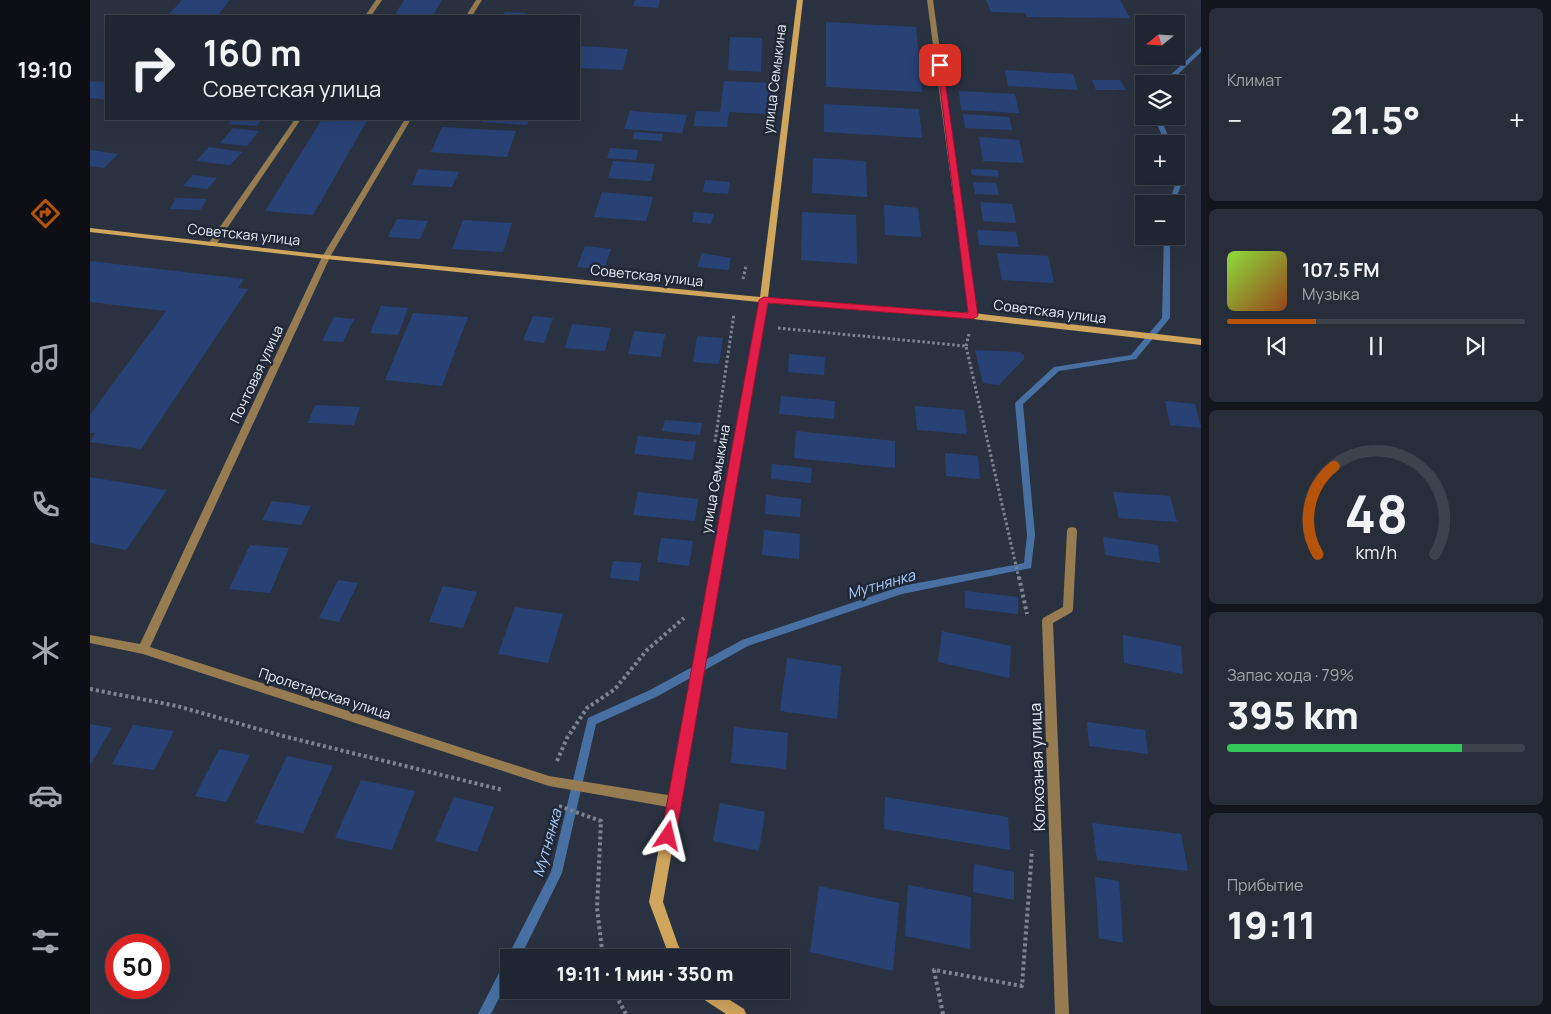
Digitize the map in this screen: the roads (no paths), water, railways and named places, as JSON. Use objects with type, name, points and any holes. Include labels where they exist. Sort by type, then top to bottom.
[{"type":"main road","name":"улица Семыкина","points":[[673,949],[656,902],[764,300],[800,0]]},
{"type":"main road","name":"Советская улица","points":[[90,230],[326,257],[764,300],[973,316],[1201,342]]},
{"type":"main road","points":[[716,999],[740,1014]]},
{"type":"street","points":[[369,15],[379,0]]},
{"type":"street","points":[[471,15],[479,0]]},
{"type":"street","points":[[930,0],[973,316]]},
{"type":"street","points":[[212,244],[297,120]]},
{"type":"street","name":"Почтовая улица","points":[[143,649],[326,257],[407,120]]},
{"type":"street","name":"Колхозная улица","points":[[1062,1014],[1048,621],[1068,609],[1072,531]]},
{"type":"street","name":"Пролетарская улица","points":[[90,639],[143,649],[553,782],[674,802]]},
{"type":"waterway","name":"Мутнянка","points":[[1173,75],[1201,49]]},
{"type":"waterway","name":"Мутнянка","points":[[1160,125],[1165,135]]},
{"type":"waterway","name":"Мутнянка","points":[[1174,195],[1178,185]]},
{"type":"waterway","name":"Мутнянка","points":[[518,949],[556,873],[592,721],[654,693],[745,643],[902,590],[1028,566],[1031,535],[1019,403],[1057,369],[1133,357],[1166,318],[1167,245]]},
{"type":"waterway","name":"Мутнянка","points":[[484,1014],[500,983]]}]
